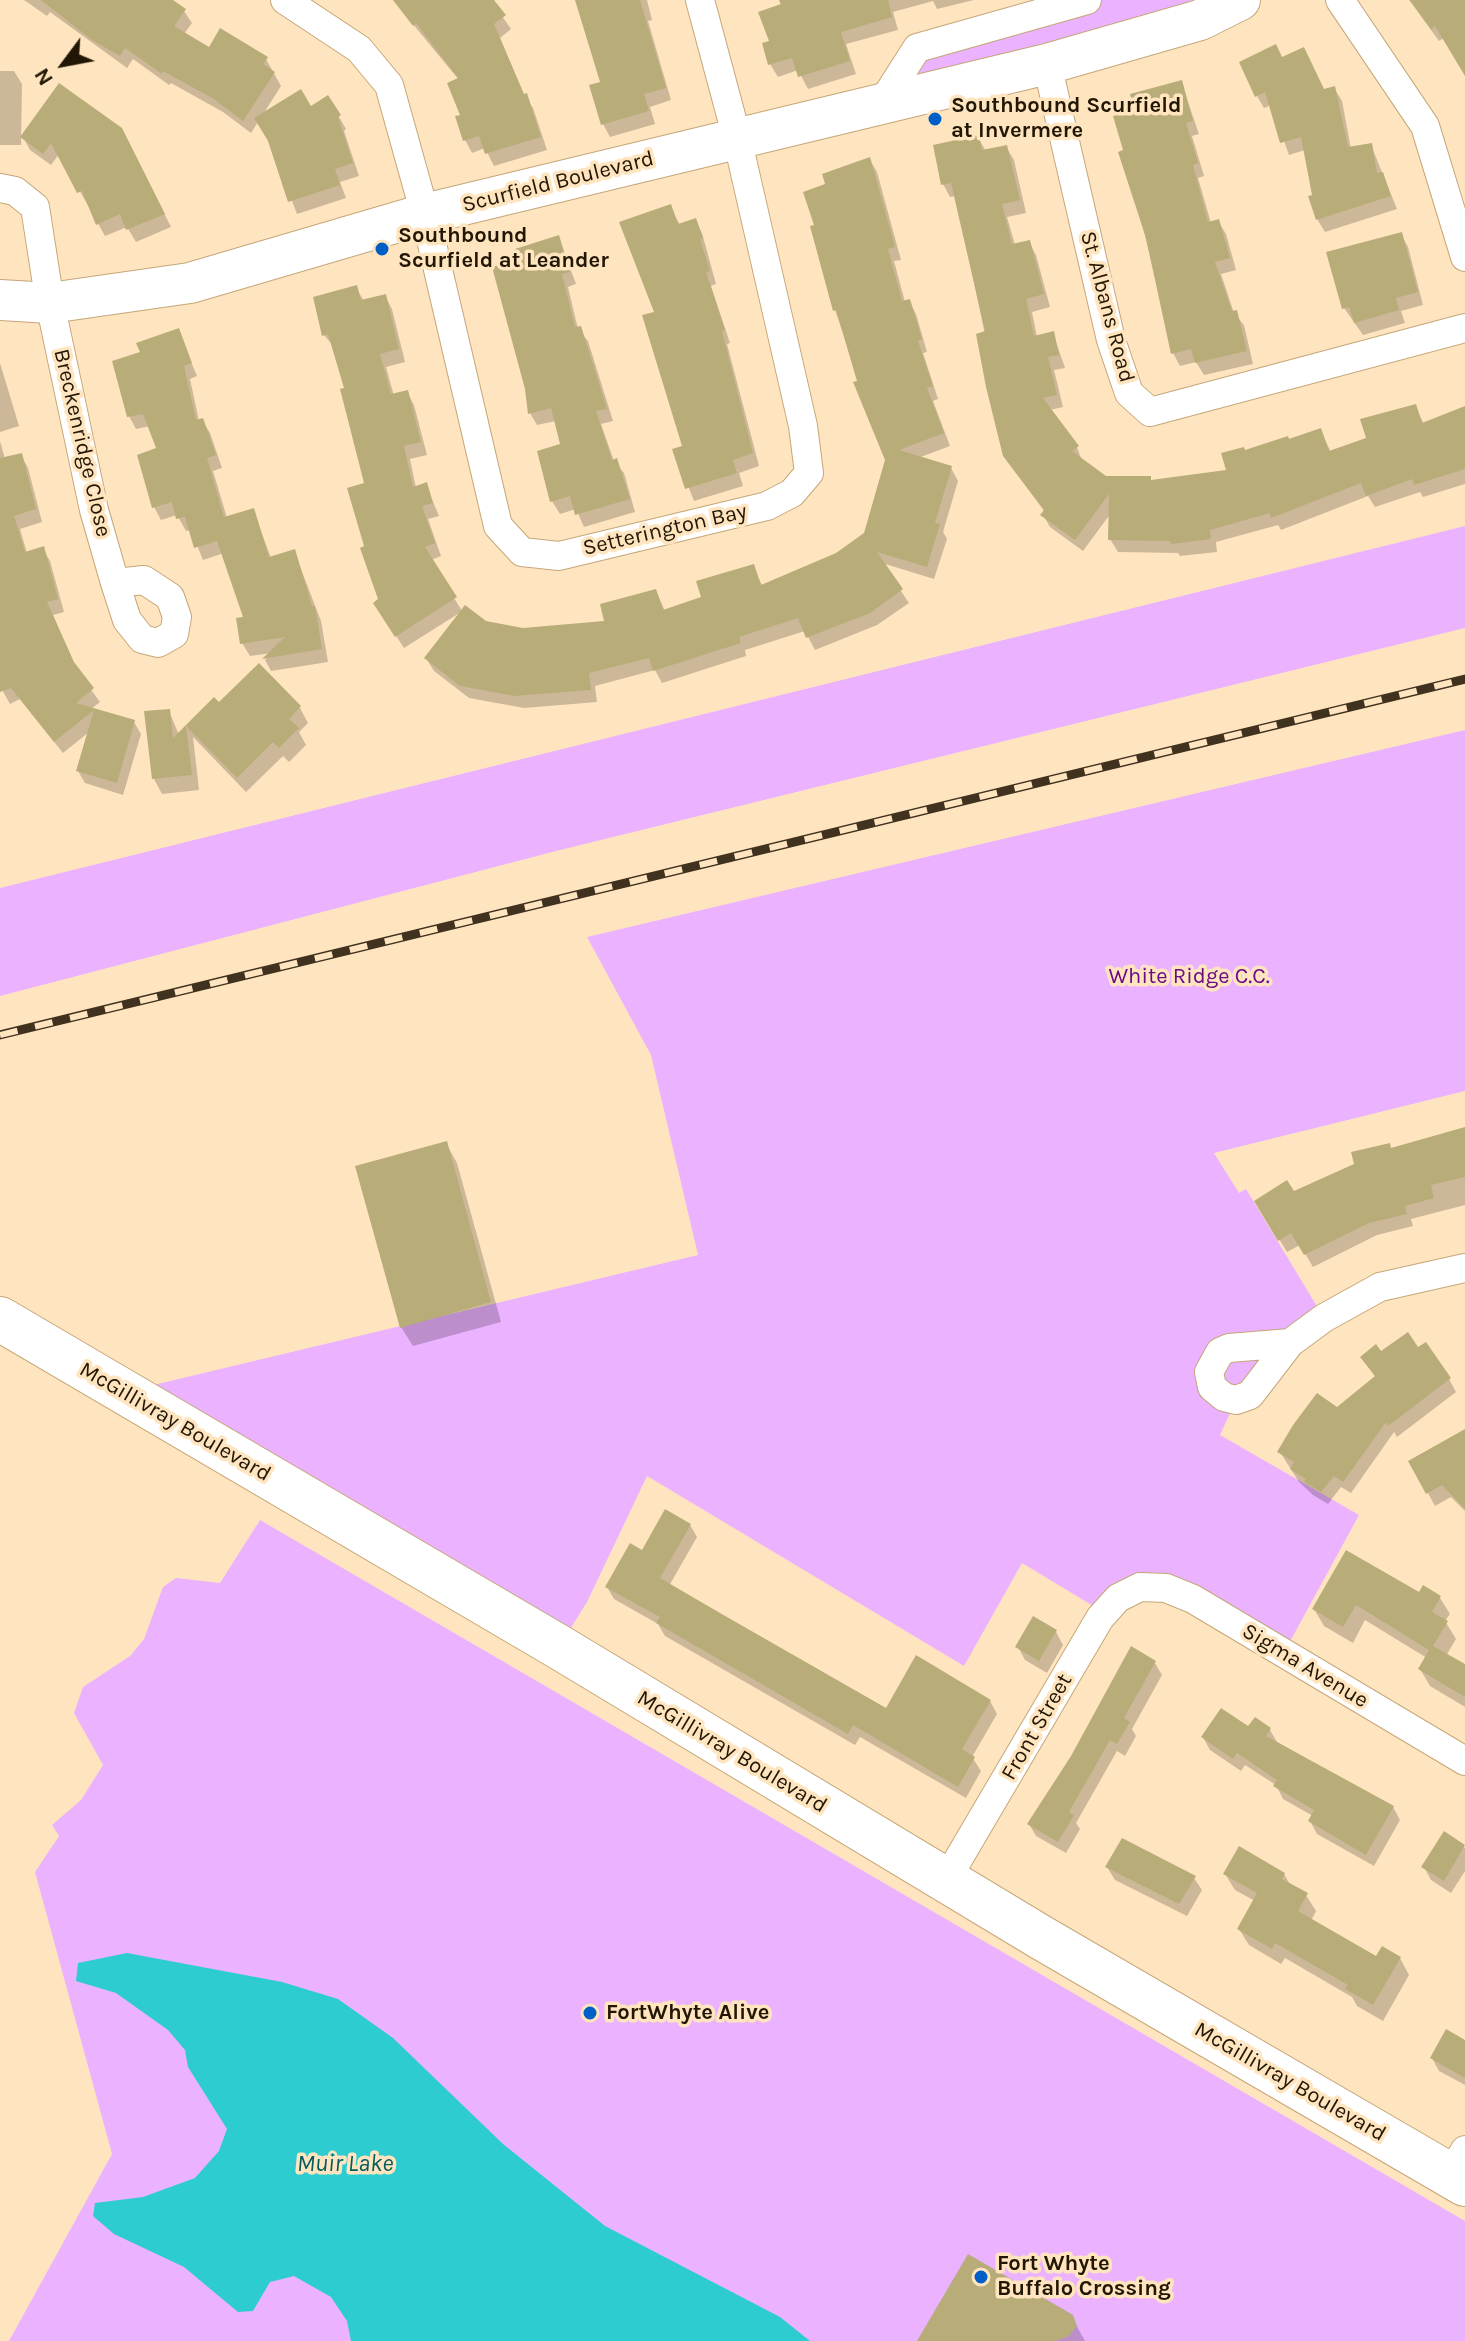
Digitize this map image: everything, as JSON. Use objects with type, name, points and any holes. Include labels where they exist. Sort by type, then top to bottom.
[{"type":"main road","name":"McGillivray Boulevard","points":[[0,1319],[559,1647],[946,1880],[1460,2170]]},
{"type":"street","points":[[285,0],[359,49],[389,85],[425,214]]},
{"type":"street","points":[[700,0],[737,138]]},
{"type":"street","points":[[882,103],[917,48],[1087,0]]},
{"type":"street","name":"Scurfield Boulevard","points":[[0,300],[50,303],[190,283],[425,214],[1047,64],[1200,20],[1240,0]]},
{"type":"street","points":[[1340,0],[1425,126],[1465,257]]},
{"type":"street","name":"St. Albans Road","points":[[1047,64],[1111,340],[1129,393],[1150,412],[1465,328]]},
{"type":"street","name":"Setterington Bay","points":[[425,214],[498,526],[522,552],[559,556],[767,506],[792,493],[809,473],[803,426],[737,138]]},
{"type":"street","name":"Breckenridge Close","points":[[0,188],[15,191],[35,207],[50,303],[94,510],[115,583]]},
{"type":"street","points":[[1290,1343],[1324,1318],[1380,1287],[1465,1268]]},
{"type":"street","name":"Front Street","points":[[946,1880],[1100,1618],[1118,1598],[1140,1587]]},
{"type":"street","name":"Sigma Avenue","points":[[1140,1587],[1166,1588],[1193,1599],[1465,1761]]},
{"type":"green space","points":[[1087,0],[1240,0],[882,103],[917,48]]},
{"type":"green space","points":[[1465,526],[1465,628],[560,850],[0,996],[0,888]]},
{"type":"green space","name":"White Ridge C.C.","points":[[1465,730],[1465,1091],[1214,1153],[1239,1193],[1246,1189],[1324,1318],[1236,1400],[1220,1435],[1359,1515],[1281,1658],[1135,1573],[1108,1615],[1022,1563],[964,1666],[647,1476],[587,1602],[559,1647],[124,1392],[698,1255],[651,1055],[587,937]]},
{"type":"green space","name":"FortWhyte Alive","points":[[260,1520],[1465,2221],[1465,2341],[9,2341],[112,2154],[35,1872],[59,1836],[52,1825],[81,1800],[103,1765],[74,1713],[83,1687],[130,1656],[144,1639],[163,1587],[176,1578],[220,1583]]},
{"type":"water","name":"Muir Lake","points":[[127,1953],[282,1982],[338,1999],[393,2038],[503,2144],[605,2226],[780,2317],[810,2341],[351,2341],[347,2321],[331,2297],[294,2276],[270,2282],[253,2311],[238,2312],[184,2267],[114,2234],[93,2216],[95,2203],[143,2197],[195,2178],[219,2151],[227,2129],[188,2067],[185,2050],[168,2030],[116,1993],[76,1981],[78,1963]]},
{"type":"building","points":[[41,0],[173,0],[186,9],[174,26],[209,47],[220,28],[268,57],[263,64],[275,72],[243,121],[214,99],[163,71],[162,74],[125,48],[120,56],[92,40]]},
{"type":"building","points":[[393,0],[494,0],[506,15],[494,24],[524,94],[527,93],[541,137],[485,154],[479,136],[463,141],[455,116],[460,115],[447,83],[458,78],[416,23],[413,26]]},
{"type":"building","points":[[575,0],[640,0],[666,88],[644,94],[649,111],[601,125],[589,85],[600,82]]},
{"type":"building","points":[[779,0],[888,0],[892,17],[841,32],[850,61],[798,77],[792,58],[768,65],[762,43],[769,41],[758,12],[781,4]]},
{"type":"building","points":[[1410,0],[1465,0],[1465,76],[1435,26],[1431,29]]},
{"type":"building","points":[[1276,44],[1282,57],[1304,47],[1324,89],[1335,86],[1348,147],[1372,143],[1377,173],[1383,172],[1391,196],[1316,220],[1308,196],[1312,195],[1301,137],[1280,143],[1265,92],[1255,97],[1239,62]]},
{"type":"building","points":[[1182,80],[1193,121],[1186,123],[1198,163],[1193,165],[1208,222],[1219,219],[1230,258],[1215,262],[1232,311],[1237,310],[1247,351],[1195,363],[1191,349],[1171,354],[1146,238],[1118,152],[1123,150],[1113,116],[1134,110],[1130,94]]},
{"type":"building","points":[[59,83],[122,128],[165,214],[126,230],[120,214],[96,225],[82,191],[77,193],[51,143],[43,154],[20,137]]},
{"type":"building","points":[[301,89],[311,106],[328,95],[341,115],[338,117],[353,163],[335,169],[340,185],[288,202],[268,141],[254,118]]},
{"type":"building","points":[[979,135],[982,150],[1007,145],[1020,200],[1002,204],[1012,244],[1030,240],[1044,294],[1026,299],[1034,336],[1054,331],[1059,355],[1048,357],[1057,395],[1043,398],[1079,446],[1072,451],[1106,476],[1151,476],[1151,480],[1226,470],[1221,453],[1244,447],[1245,450],[1288,436],[1289,439],[1321,428],[1329,451],[1366,438],[1360,419],[1416,404],[1422,423],[1465,406],[1465,469],[1414,485],[1412,479],[1366,496],[1361,483],[1271,518],[1270,513],[1210,530],[1211,539],[1171,544],[1170,541],[1108,540],[1109,494],[1075,540],[1040,515],[1044,510],[1003,456],[986,387],[976,334],[985,331],[951,183],[941,185],[933,145]]},
{"type":"building","points":[[870,157],[895,247],[888,249],[902,301],[910,299],[922,339],[918,341],[933,386],[927,388],[944,433],[899,450],[952,466],[935,523],[940,524],[927,567],[877,552],[903,589],[870,613],[806,638],[798,618],[739,637],[741,643],[653,671],[649,658],[589,673],[591,690],[515,696],[460,686],[424,658],[465,605],[486,621],[523,628],[604,621],[600,604],[656,589],[663,610],[701,597],[696,581],[754,564],[761,585],[836,553],[864,533],[885,460],[853,382],[857,381],[836,310],[833,311],[810,226],[814,225],[803,192],[825,184],[822,174]]},
{"type":"building","points":[[671,204],[678,224],[696,218],[703,238],[700,239],[710,271],[706,272],[725,330],[722,331],[753,453],[733,460],[737,473],[685,489],[672,449],[682,446],[642,315],[654,312],[619,222]]},
{"type":"building","points":[[1402,232],[1418,292],[1396,298],[1399,310],[1354,323],[1349,307],[1342,309],[1326,252]]},
{"type":"building","points":[[559,235],[570,272],[562,274],[575,327],[581,326],[607,409],[596,411],[612,460],[617,458],[630,499],[575,515],[570,496],[550,502],[537,451],[560,444],[551,408],[528,414],[525,389],[492,267],[518,260],[515,249]]},
{"type":"building","points":[[357,285],[361,300],[386,294],[399,349],[380,354],[391,394],[408,390],[421,442],[404,446],[413,487],[427,482],[433,503],[422,506],[435,543],[425,547],[457,597],[395,637],[373,603],[378,599],[360,548],[364,546],[347,488],[364,483],[340,389],[344,388],[328,334],[322,336],[313,297]]},
{"type":"building","points":[[179,328],[192,363],[184,366],[196,420],[203,418],[216,455],[207,458],[224,517],[254,508],[269,557],[295,549],[312,606],[315,606],[322,649],[262,659],[285,637],[240,644],[236,618],[243,617],[217,541],[194,548],[185,517],[176,519],[172,502],[152,508],[137,455],[156,448],[143,414],[127,417],[112,361],[140,352],[136,343]]},
{"type":"building","points":[[22,453],[36,509],[14,516],[25,552],[44,546],[58,599],[47,602],[74,662],[94,688],[76,703],[135,720],[117,783],[76,771],[94,710],[54,742],[11,688],[0,692],[0,458]]},
{"type":"building","points":[[259,663],[301,706],[289,719],[299,728],[279,748],[273,742],[237,778],[186,726],[192,775],[152,779],[144,711],[170,709],[173,738],[214,697],[219,702]]},
{"type":"building","points":[[1465,1127],[1465,1177],[1431,1185],[1434,1198],[1405,1206],[1407,1214],[1369,1223],[1304,1255],[1291,1233],[1278,1241],[1254,1201],[1287,1180],[1294,1191],[1354,1164],[1351,1152],[1390,1143],[1391,1148]]},
{"type":"building","points":[[447,1141],[491,1302],[400,1328],[355,1166]]},
{"type":"building","points":[[1408,1332],[1418,1347],[1426,1342],[1451,1378],[1388,1426],[1386,1422],[1343,1482],[1334,1476],[1321,1492],[1304,1482],[1306,1479],[1290,1469],[1294,1462],[1277,1452],[1293,1425],[1317,1393],[1337,1407],[1375,1376],[1360,1357],[1376,1344],[1381,1351]]},
{"type":"building","points":[[1465,1429],[1465,1509],[1442,1485],[1426,1494],[1408,1461]]},
{"type":"building","points":[[665,1509],[691,1524],[660,1578],[886,1708],[916,1655],[991,1700],[962,1749],[975,1757],[958,1787],[853,1725],[848,1734],[656,1623],[660,1617],[605,1587],[630,1543],[642,1550]]},
{"type":"building","points":[[1346,1550],[1419,1592],[1423,1585],[1441,1596],[1432,1612],[1448,1621],[1433,1646],[1465,1664],[1465,1697],[1418,1669],[1429,1650],[1356,1605],[1343,1627],[1312,1609]]},
{"type":"building","points":[[1033,1616],[1057,1630],[1039,1661],[1015,1647]]},
{"type":"building","points":[[1131,1646],[1156,1661],[1124,1718],[1130,1722],[1117,1744],[1110,1740],[1069,1812],[1074,1815],[1058,1842],[1027,1824],[1071,1756]]},
{"type":"building","points":[[1221,1708],[1248,1726],[1255,1717],[1271,1728],[1266,1736],[1394,1806],[1366,1855],[1308,1821],[1314,1810],[1273,1786],[1277,1780],[1237,1753],[1233,1759],[1201,1737]]},
{"type":"building","points":[[1444,1831],[1465,1845],[1444,1881],[1421,1867]]},
{"type":"building","points":[[1122,1838],[1196,1876],[1179,1904],[1105,1867]]},
{"type":"building","points":[[1239,1846],[1285,1873],[1282,1879],[1308,1893],[1298,1911],[1376,1956],[1382,1946],[1401,1957],[1373,2005],[1345,1989],[1348,1985],[1275,1943],[1272,1949],[1237,1929],[1257,1893],[1223,1874]]},
{"type":"building","points":[[1446,2029],[1465,2040],[1465,2078],[1430,2058]]},
{"type":"building","name":"Fort Whyte Buffalo Crossing","points":[[968,2254],[1073,2315],[1077,2326],[1068,2337],[1054,2341],[917,2341]]},
{"type":"railway","points":[[0,1035],[1465,679]]},
{"type":"place","name":"Southbound Scurfield at Invermere","points":[[935,119]]},
{"type":"place","name":"Southbound Scurfield at Leander","points":[[382,249]]},
{"type":"place","name":"FortWhyte Alive","points":[[590,2013]]},
{"type":"place","name":"Fort Whyte Buffalo Crossing","points":[[981,2277]]}]
